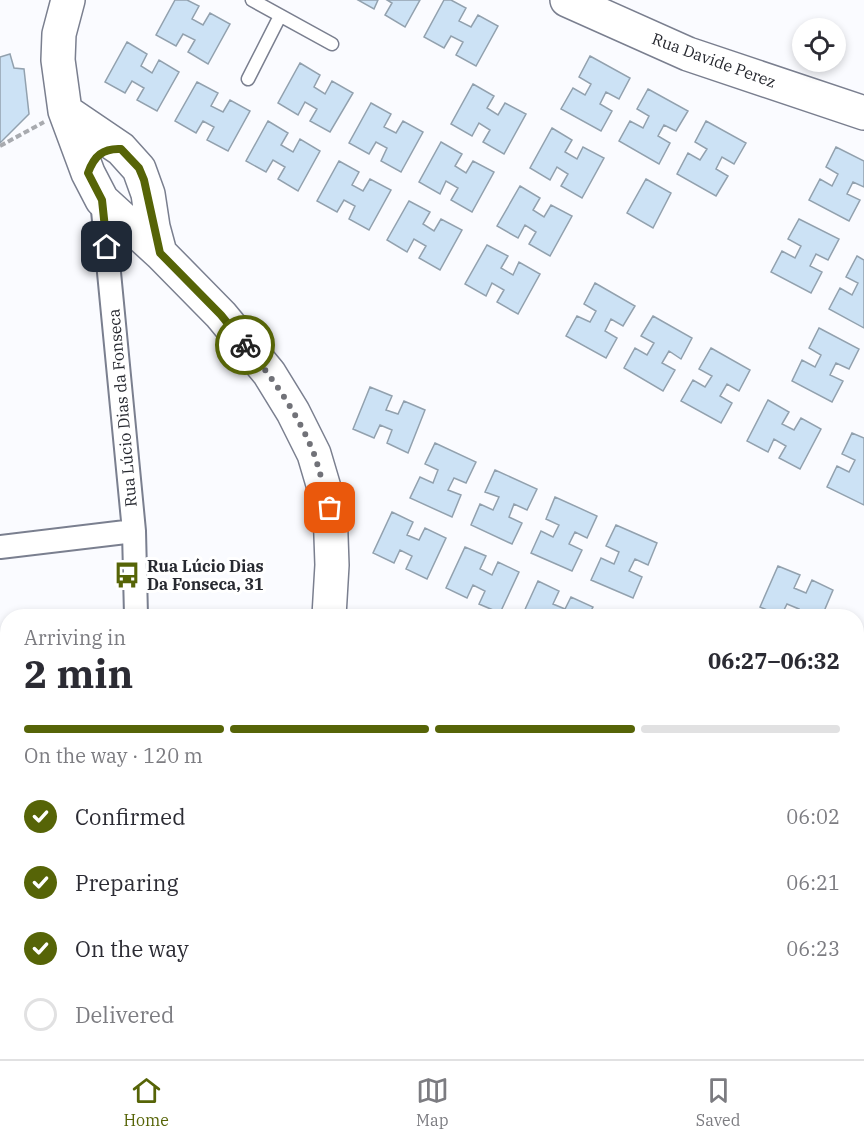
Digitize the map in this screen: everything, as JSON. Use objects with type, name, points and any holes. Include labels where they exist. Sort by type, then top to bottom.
[{"type":"street","points":[[68,0],[59,34],[58,60],[64,111],[102,195],[221,315],[269,373],[294,412],[314,454],[330,508],[332,565],[329,609]]},
{"type":"street","name":"Rua Davide Perez","points":[[567,0],[688,54],[864,113]]},
{"type":"street","points":[[64,111],[121,149],[139,168],[148,194],[160,253]]},
{"type":"street","points":[[102,195],[98,155],[105,150],[121,149]]},
{"type":"street","points":[[102,195],[131,209],[148,194]]},
{"type":"street","name":"Rua Lúcio Dias da Fonseca","points":[[102,195],[134,531],[136,609]]},
{"type":"street","points":[[0,546],[134,531]]},
{"type":"lane","points":[[252,0],[332,44]]},
{"type":"lane","points":[[248,79],[280,16]]},
{"type":"path","points":[[0,146],[64,111]]},
{"type":"building","points":[[175,0],[187,0],[199,6],[192,19],[203,25],[210,13],[230,24],[208,64],[188,52],[195,40],[183,34],[176,46],[156,35]]},
{"type":"building","points":[[358,0],[378,0],[374,9]]},
{"type":"building","points":[[387,0],[420,0],[405,27],[385,15],[392,3]]},
{"type":"building","points":[[444,0],[451,0],[466,8],[459,21],[471,27],[478,15],[498,26],[476,66],[456,55],[463,42],[451,36],[444,48],[424,37]]},
{"type":"building","points":[[127,42],[147,54],[141,66],[152,73],[159,60],[179,72],[157,111],[137,100],[144,88],[132,81],[125,93],[105,82]]},
{"type":"building","points":[[10,54],[14,68],[24,69],[29,114],[0,143],[0,57]]},
{"type":"building","points":[[590,56],[630,78],[619,99],[606,92],[600,104],[612,111],[601,131],[561,109],[573,88],[585,95],[591,84],[579,77]]},
{"type":"building","points":[[300,63],[320,75],[314,87],[325,94],[332,81],[353,93],[330,132],[310,121],[317,109],[305,102],[298,115],[278,103]]},
{"type":"building","points":[[197,82],[218,93],[211,106],[223,112],[230,100],[250,111],[228,151],[207,140],[214,127],[203,121],[196,133],[175,121]]},
{"type":"building","points":[[473,84],[494,96],[487,108],[498,115],[505,103],[526,114],[504,154],[483,142],[490,130],[479,123],[472,136],[451,124]]},
{"type":"building","points":[[648,89],[688,111],[676,131],[664,125],[658,136],[670,143],[659,164],[619,141],[630,121],[643,128],[649,116],[637,109]]},
{"type":"building","points":[[371,103],[391,114],[384,127],[396,133],[403,121],[423,132],[401,172],[381,161],[387,148],[376,142],[369,154],[349,143]]},
{"type":"building","points":[[268,121],[288,133],[281,145],[293,152],[300,139],[320,151],[298,191],[278,179],[285,167],[273,160],[266,172],[246,161]]},
{"type":"building","points":[[706,121],[746,143],[734,164],[722,157],[716,169],[728,176],[716,196],[677,174],[688,153],[700,160],[707,149],[695,142]]},
{"type":"building","points":[[552,128],[572,140],[565,152],[577,159],[583,147],[604,158],[582,198],[561,186],[568,174],[557,167],[550,180],[530,168]]},
{"type":"building","points":[[441,142],[462,154],[455,166],[466,173],[473,161],[494,172],[472,212],[451,200],[458,188],[446,181],[440,194],[419,182]]},
{"type":"building","points":[[836,147],[864,161],[864,187],[853,182],[847,194],[860,200],[849,221],[809,200],[820,179],[832,186],[838,174],[826,167]]},
{"type":"building","points":[[339,161],[359,172],[352,185],[363,191],[370,179],[391,190],[369,230],[349,219],[355,206],[344,200],[337,212],[317,201]]},
{"type":"building","points":[[646,179],[671,193],[653,228],[627,213]]},
{"type":"building","points":[[520,186],[540,198],[533,210],[544,217],[551,205],[572,216],[550,256],[529,244],[536,232],[525,225],[518,238],[497,226]]},
{"type":"building","points":[[409,201],[430,212],[423,224],[434,231],[441,219],[462,230],[440,270],[419,258],[426,246],[414,239],[407,252],[387,240]]},
{"type":"building","points":[[799,219],[839,239],[828,260],[816,254],[810,266],[822,272],[811,293],[771,272],[782,251],[795,258],[801,246],[788,239]]},
{"type":"building","points":[[487,245],[508,256],[501,268],[513,275],[519,262],[540,274],[518,314],[497,302],[504,290],[492,283],[486,296],[465,284]]},
{"type":"building","points":[[857,256],[864,260],[864,328],[829,309],[840,288],[852,295],[858,283],[846,277]]},
{"type":"building","points":[[595,283],[635,306],[623,326],[611,319],[605,331],[617,338],[606,358],[566,336],[577,316],[590,322],[596,311],[584,304]]},
{"type":"building","points":[[653,316],[692,338],[681,359],[669,351],[662,363],[675,370],[663,391],[624,368],[635,348],[647,355],[654,343],[641,336]]},
{"type":"building","points":[[819,328],[859,349],[849,369],[836,363],[830,375],[843,381],[832,402],[792,381],[802,360],[815,367],[821,355],[809,348]]},
{"type":"building","points":[[711,348],[750,370],[739,391],[727,384],[720,396],[732,403],[721,423],[681,401],[693,380],[705,387],[712,376],[699,369]]},
{"type":"building","points":[[370,387],[392,396],[386,410],[398,414],[404,401],[425,410],[408,453],[387,443],[392,430],[380,425],[374,438],[353,429]]},
{"type":"building","points":[[768,400],[789,412],[782,424],[794,430],[801,418],[821,429],[800,469],[779,458],[786,446],[774,439],[768,452],[747,441]]},
{"type":"building","points":[[852,433],[864,438],[864,505],[827,487],[837,466],[849,472],[855,460],[842,454]]},
{"type":"building","points":[[435,443],[476,462],[466,483],[454,478],[448,490],[461,495],[452,517],[410,498],[420,477],[433,483],[438,470],[425,464]]},
{"type":"building","points":[[495,470],[537,489],[527,510],[514,504],[509,517],[522,523],[512,544],[471,525],[480,504],[493,510],[499,497],[485,492]]},
{"type":"building","points":[[555,497],[597,516],[587,538],[575,532],[569,544],[582,550],[572,571],[531,553],[541,531],[553,537],[559,525],[546,519]]},
{"type":"building","points":[[392,512],[413,522],[407,535],[419,540],[425,528],[446,538],[427,579],[406,569],[412,556],[400,550],[394,563],[373,553]]},
{"type":"building","points":[[616,525],[657,543],[648,565],[635,559],[629,571],[642,577],[633,598],[591,580],[601,558],[614,564],[619,552],[606,546]]},
{"type":"building","points":[[465,547],[486,556],[480,569],[492,575],[498,562],[519,572],[502,609],[491,609],[479,604],[485,591],[473,585],[467,598],[446,588]]},
{"type":"building","points":[[778,566],[800,575],[794,588],[806,593],[812,580],[833,590],[825,609],[799,609],[787,604],[784,609],[760,607]]},
{"type":"building","points":[[538,581],[559,591],[553,604],[565,609],[525,609]]},
{"type":"building","points":[[571,597],[593,607],[592,609],[565,609]]},
{"type":"way so far","points":[[245,345],[269,373],[294,412],[314,454],[330,508]]},
{"type":"place","name":"Rua Lúcio Dias Da Fonseca, 31","points":[[127,575]]},
{"type":"route","points":[[107,247],[102,200],[88,173],[92,162],[98,155],[105,150],[121,149],[139,168],[144,180],[160,253],[221,315],[245,345]]}]
